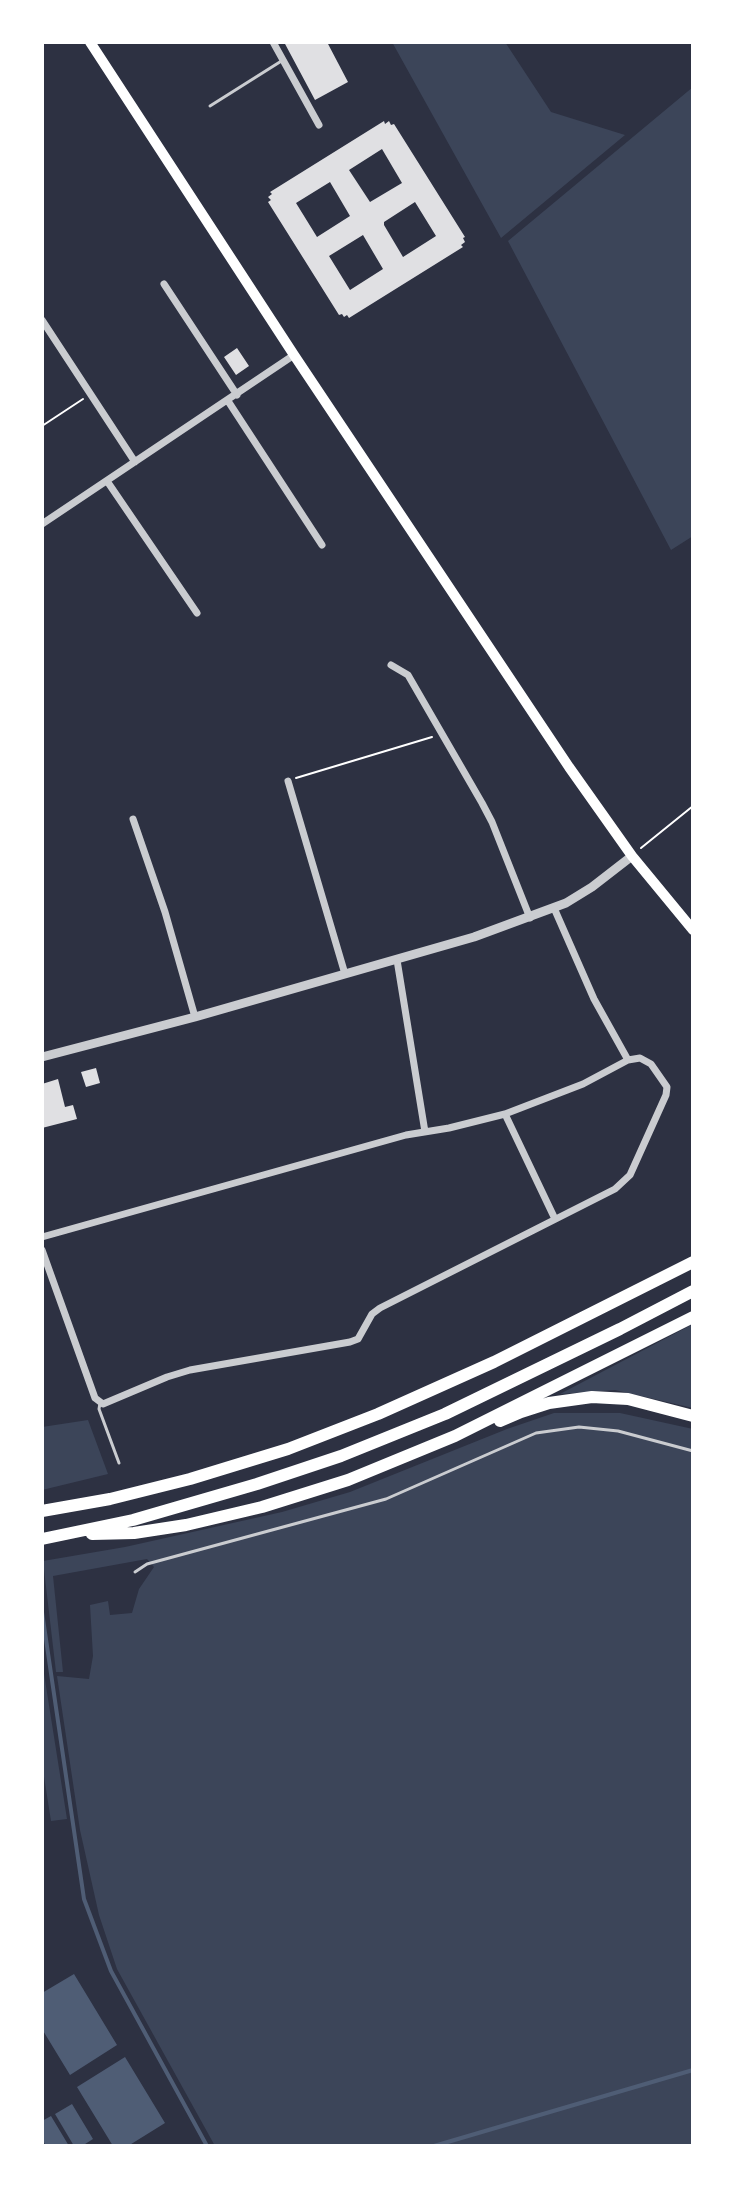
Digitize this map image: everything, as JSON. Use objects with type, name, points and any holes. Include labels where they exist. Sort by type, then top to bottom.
[{"type":"highway","points":[[674,1271],[693,1255]]},
{"type":"highway","points":[[42,1511],[110,1499],[190,1479],[323,1436],[470,1373],[693,1262]]},
{"type":"highway","points":[[42,1539],[133,1520],[257,1484],[390,1437],[508,1384],[693,1291]]},
{"type":"highway","points":[[74,1533],[112,1535],[186,1525],[262,1507],[348,1480],[455,1436],[693,1317]]},
{"type":"highway","points":[[455,1436],[549,1403],[579,1398],[628,1399],[693,1416]]},
{"type":"main road","points":[[90,42],[569,767],[632,856],[693,930]]},
{"type":"street","points":[[273,42],[319,125]]},
{"type":"street","points":[[164,284],[237,395]]},
{"type":"street","points":[[42,320],[135,462]]},
{"type":"street","points":[[42,524],[294,355]]},
{"type":"street","points":[[228,401],[322,545]]},
{"type":"street","points":[[107,481],[197,613]]},
{"type":"street","points":[[391,665],[408,675],[492,822],[530,918]]},
{"type":"street","points":[[288,781],[345,974]]},
{"type":"street","points":[[133,819],[165,912],[195,1017]]},
{"type":"street","points":[[42,1057],[397,960],[530,918],[581,895],[632,856]]},
{"type":"street","points":[[554,908],[594,999],[628,1060]]},
{"type":"street","points":[[397,960],[425,1132]]},
{"type":"street","points":[[42,1237],[406,1135],[505,1114],[583,1084],[628,1060],[640,1058],[651,1064],[667,1087],[630,1175],[624,1182],[380,1308],[372,1314],[358,1339],[350,1342],[190,1370],[107,1403],[100,1403],[95,1398],[42,1250]]},
{"type":"street","points":[[505,1114],[555,1219]]},
{"type":"lane","points":[[210,106],[283,60]]},
{"type":"lane","points":[[100,1403],[99,1409],[119,1463]]},
{"type":"lane","points":[[135,1572],[147,1564],[386,1499],[536,1433],[579,1427],[618,1431],[693,1451]]},
{"type":"path","points":[[42,426],[91,394]]},
{"type":"path","points":[[288,781],[442,734]]},
{"type":"path","points":[[632,856],[693,806]]},
{"type":"shaded area","points":[[392,42],[505,42],[551,112],[625,135],[501,238]]},
{"type":"shaded area","points":[[693,87],[693,536],[671,550],[508,241]]},
{"type":"shaded area","points":[[693,1324],[693,1408],[615,1390],[560,1394]]},
{"type":"shaded area","points":[[554,1413],[620,1413],[693,1429],[693,2146],[215,2146],[117,1969],[99,1915],[80,1830],[57,1676],[89,1679],[93,1656],[90,1605],[108,1601],[110,1615],[132,1613],[139,1589],[154,1567],[147,1559],[53,1576],[63,1672],[56,1672],[43,1561],[125,1547],[282,1512],[350,1492]]},
{"type":"shaded area","points":[[88,1420],[108,1474],[42,1490],[42,1427]]},
{"type":"shaded area","points":[[42,1661],[67,1819],[51,1821],[42,1764]]},
{"type":"shaded area","points":[[74,1974],[117,2045],[70,2075],[42,2029],[42,1993]]},
{"type":"shaded area","points":[[125,2057],[165,2123],[128,2146],[113,2146],[77,2087]]},
{"type":"shaded area","points":[[72,2104],[93,2139],[82,2146],[74,2146],[55,2114]]},
{"type":"shaded area","points":[[51,2116],[69,2146],[46,2146],[42,2139],[42,2121]]},
{"type":"building","points":[[284,42],[327,42],[348,82],[315,100]]},
{"type":"building","points":[[384,121],[385,124],[389,121],[391,125],[394,124],[465,237],[465,242],[461,245],[463,247],[349,318],[347,315],[344,317],[339,315],[268,202],[271,200],[268,197],[272,194],[270,192]],"holes":[[[382,149],[402,183],[370,202],[349,170]],[[330,182],[350,216],[317,237],[296,203]],[[415,202],[436,236],[403,257],[384,222]],[[363,235],[383,269],[350,290],[329,256]]]},
{"type":"building","points":[[237,348],[249,366],[236,375],[224,357]]},
{"type":"building","points":[[96,1068],[100,1083],[86,1087],[81,1072]]},
{"type":"building","points":[[58,1079],[65,1107],[73,1105],[77,1119],[42,1128],[42,1084]]},
{"type":"waterway","points":[[42,1612],[84,1899],[111,1971],[207,2146]]},
{"type":"waterway","points":[[434,2146],[693,2070]]}]
